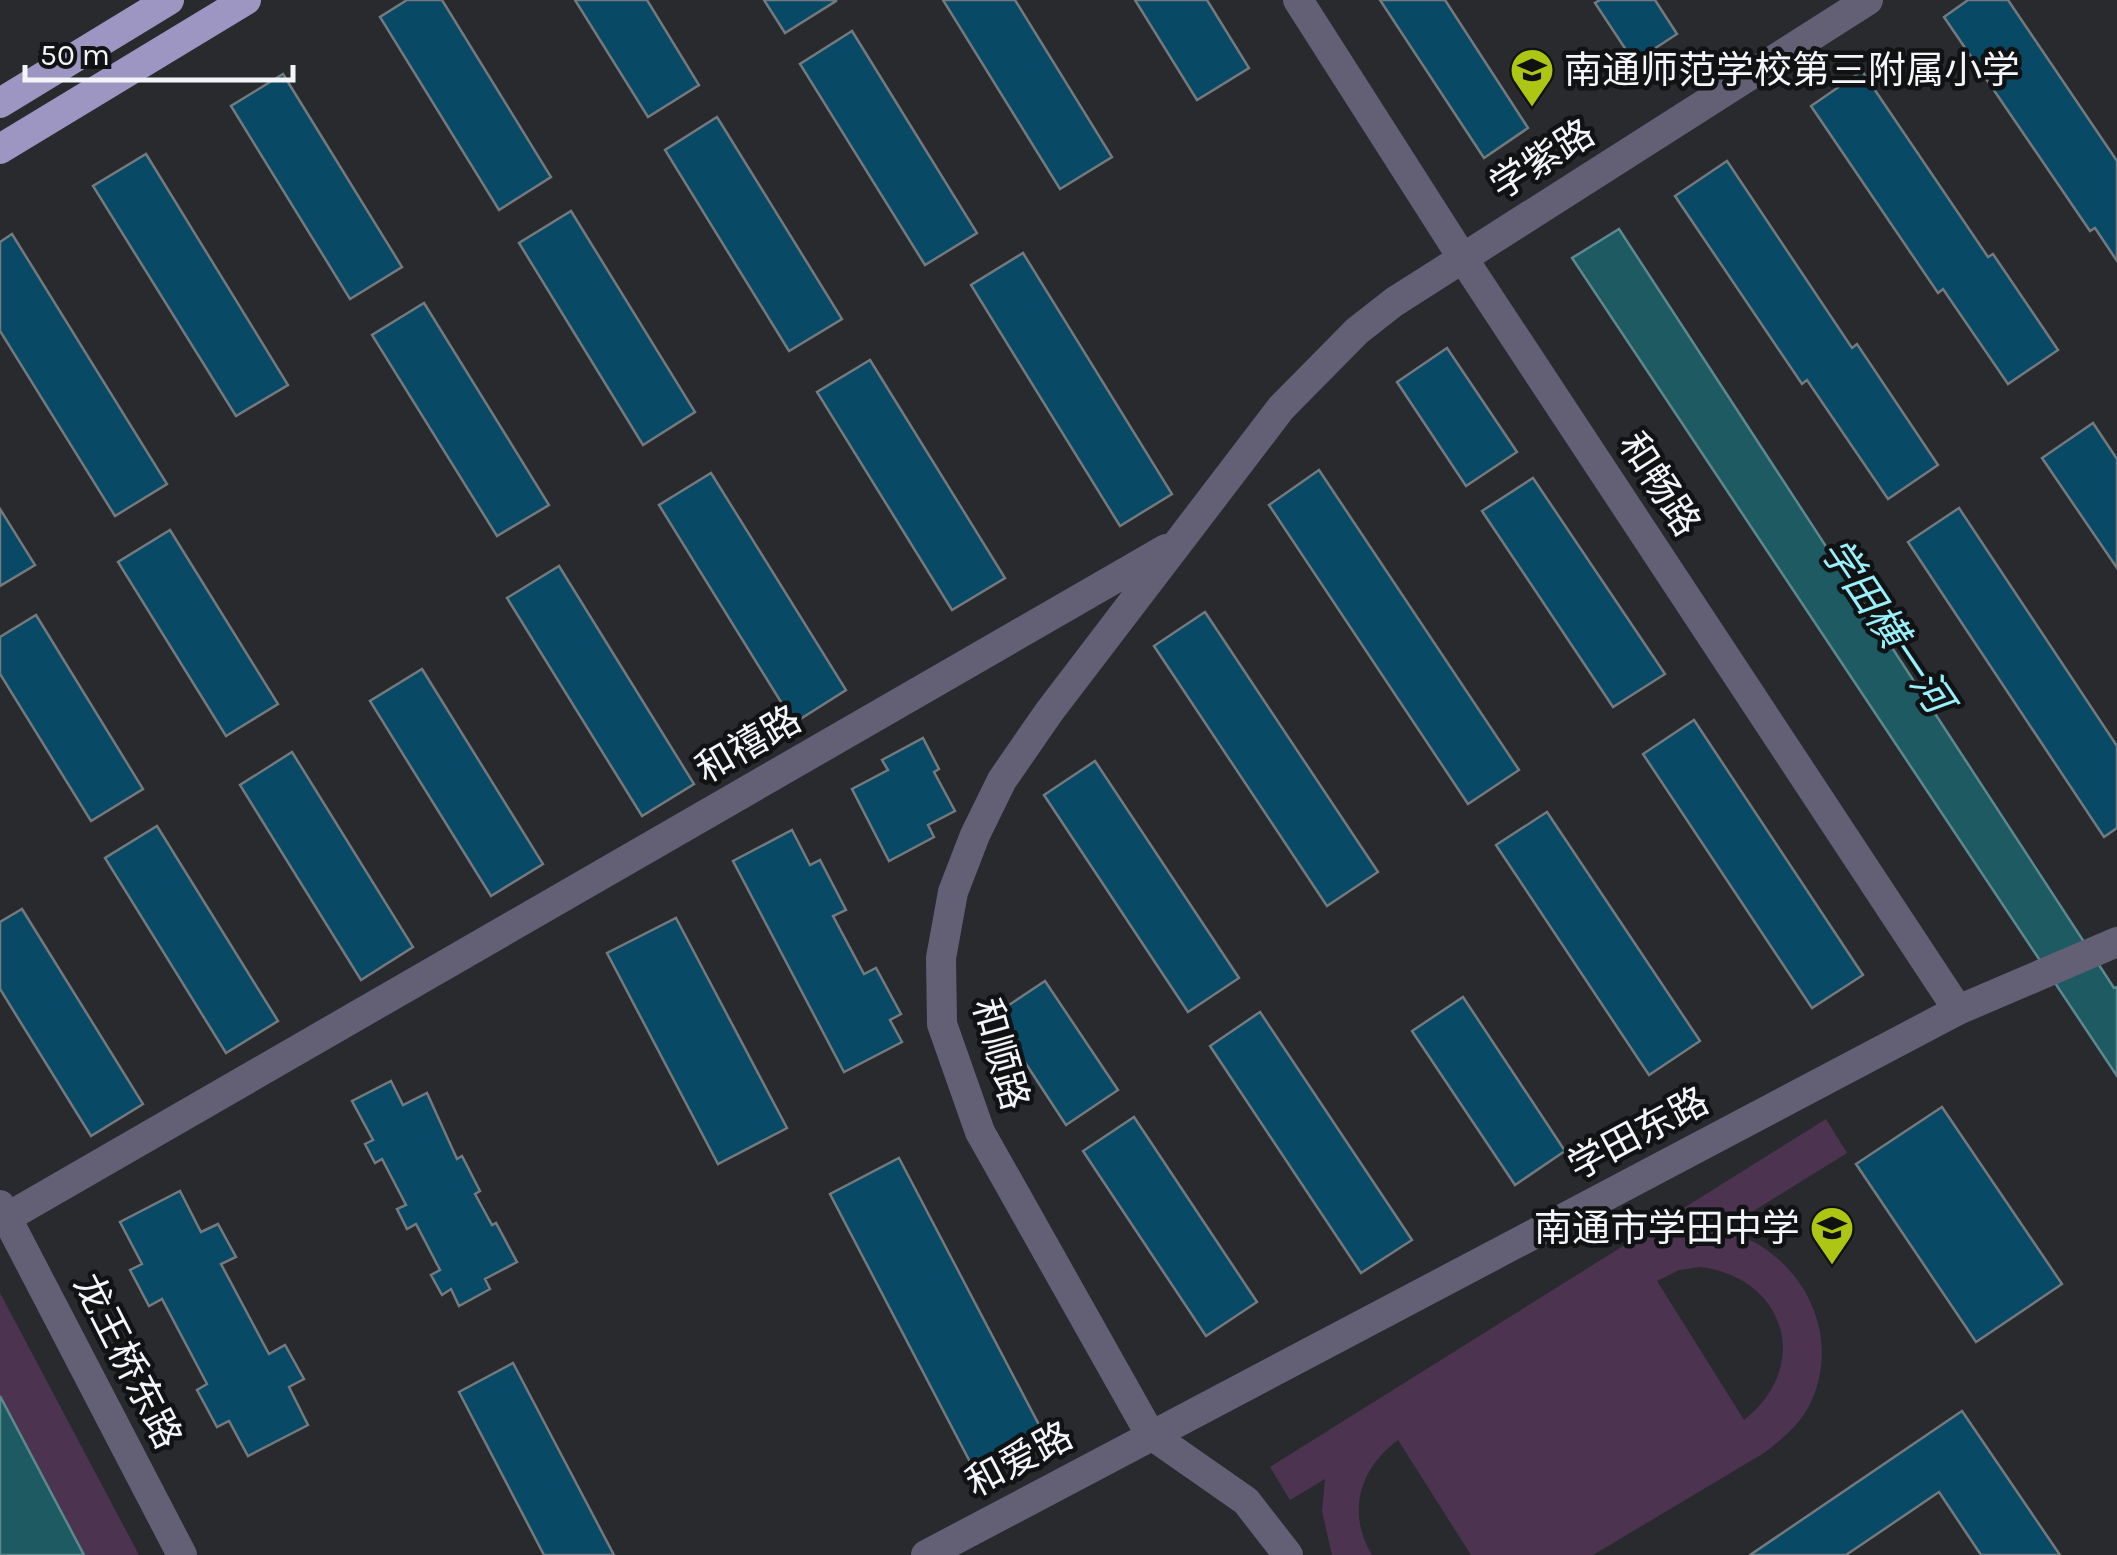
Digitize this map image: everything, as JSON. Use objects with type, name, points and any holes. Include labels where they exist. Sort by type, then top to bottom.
[{"type":"main road","points":[[0,103],[169,0]]},
{"type":"main road","points":[[0,149],[246,0]]},
{"type":"street","name":"和畅路","points":[[1298,0],[1462,257],[1958,1010]]},
{"type":"street","name":"学紫路","points":[[1462,257],[1868,0]]},
{"type":"street","name":"和禧路","points":[[3,1212],[1178,542],[1281,408],[1324,362],[1382,311],[1462,257]]},
{"type":"street","name":"和顺路","points":[[1150,1434],[980,1132],[942,1024],[942,958],[953,892],[1002,780],[1178,542]]},
{"type":"street","name":"学田东路","points":[[1150,1434],[1958,1010],[2114,943]]},
{"type":"street","name":"龙王桥东路","points":[[3,1212],[182,1555]]},
{"type":"street","name":"和爱路","points":[[926,1555],[1150,1434]]},
{"type":"street","points":[[1150,1434],[1246,1501],[1288,1555]]},
{"type":"shaded area","points":[[1826,1119],[1847,1153],[1723,1230],[1774,1255],[1809,1298],[1822,1352],[1819,1380],[1808,1408],[1794,1427],[1764,1453],[1593,1555],[1471,1555],[1398,1440],[1374,1464],[1361,1492],[1360,1523],[1372,1555],[1332,1555],[1322,1511],[1325,1479],[1290,1500],[1270,1467]],"holes":[[[1700,1267],[1729,1274],[1752,1288],[1769,1306],[1780,1327],[1783,1350],[1778,1375],[1765,1398],[1744,1420],[1657,1281],[1679,1270]]]},
{"type":"shaded area","points":[[0,1293],[139,1555],[84,1555],[0,1396]]},
{"type":"water","points":[[1619,229],[2114,988],[2117,987],[2117,1076],[1572,258]]},
{"type":"water","points":[[0,1396],[84,1555],[0,1555]]},
{"type":"building","points":[[407,0],[442,0],[551,177],[499,210],[380,17]]},
{"type":"building","points":[[575,0],[647,0],[699,85],[648,117]]},
{"type":"building","points":[[764,0],[836,0],[836,1],[785,33]]},
{"type":"building","points":[[943,0],[1015,0],[1112,157],[1060,189]]},
{"type":"building","points":[[1135,0],[1207,0],[1249,68],[1197,100]]},
{"type":"building","points":[[1380,0],[1445,0],[1528,128],[1484,158]]},
{"type":"building","points":[[1655,0],[1677,34],[1634,62],[1595,3]]},
{"type":"building","points":[[1968,0],[2008,0],[2117,161],[2117,261],[2095,228],[2090,231],[1944,17]]},
{"type":"building","points":[[852,31],[977,233],[925,265],[800,64]]},
{"type":"building","points":[[1862,71],[1988,257],[1993,254],[2058,350],[2008,384],[1943,289],[1938,293],[1811,106]]},
{"type":"building","points":[[283,74],[402,267],[350,299],[231,106]]},
{"type":"building","points":[[717,117],[842,319],[789,351],[665,150]]},
{"type":"building","points":[[146,154],[288,385],[236,416],[93,186]]},
{"type":"building","points":[[1727,161],[1852,348],[1857,344],[1938,465],[1888,499],[1807,380],[1802,384],[1675,196]]},
{"type":"building","points":[[571,211],[695,412],[643,445],[519,243]]},
{"type":"building","points":[[12,234],[167,484],[115,516],[0,331],[0,242]]},
{"type":"building","points":[[1023,253],[1172,494],[1120,526],[971,285]]},
{"type":"building","points":[[424,303],[549,505],[497,536],[372,335]]},
{"type":"building","points":[[1447,348],[1517,452],[1466,486],[1397,382]]},
{"type":"building","points":[[870,360],[1005,578],[952,610],[817,392]]},
{"type":"building","points":[[2093,423],[2117,459],[2117,568],[2042,458]]},
{"type":"building","points":[[1319,470],[1519,770],[1468,804],[1269,505]]},
{"type":"building","points":[[711,473],[846,690],[794,723],[659,505]]},
{"type":"building","points":[[1533,478],[1665,674],[1613,707],[1482,511]]},
{"type":"building","points":[[1959,508],[2117,746],[2117,828],[2104,837],[1908,542]]},
{"type":"building","points":[[0,509],[35,565],[0,586]]},
{"type":"building","points":[[170,530],[278,704],[226,736],[118,562]]},
{"type":"building","points":[[559,566],[694,784],[642,816],[507,598]]},
{"type":"building","points":[[1205,612],[1378,872],[1327,906],[1154,646]]},
{"type":"building","points":[[36,615],[143,789],[91,821],[0,674],[0,637]]},
{"type":"building","points":[[422,669],[543,864],[491,896],[370,701]]},
{"type":"building","points":[[1694,720],[1863,975],[1812,1008],[1643,754]]},
{"type":"building","points":[[923,738],[939,769],[934,772],[955,811],[928,825],[934,837],[889,861],[852,789],[888,770],[882,760]]},
{"type":"building","points":[[292,752],[413,947],[361,980],[240,785]]},
{"type":"building","points":[[1095,761],[1239,978],[1188,1012],[1044,795]]},
{"type":"building","points":[[1547,812],[1700,1041],[1649,1075],[1496,845]]},
{"type":"building","points":[[157,826],[278,1021],[226,1053],[105,858]]},
{"type":"building","points":[[792,830],[810,865],[820,860],[846,910],[833,916],[864,974],[876,968],[901,1014],[890,1020],[902,1042],[844,1072],[733,861]]},
{"type":"building","points":[[22,909],[143,1104],[91,1136],[0,989],[0,922]]},
{"type":"building","points":[[676,918],[787,1128],[718,1164],[607,953]]},
{"type":"building","points":[[1045,981],[1118,1090],[1066,1125],[994,1015]]},
{"type":"building","points":[[1463,997],[1565,1151],[1515,1185],[1412,1031]]},
{"type":"building","points":[[1260,1012],[1412,1240],[1361,1273],[1210,1046]]},
{"type":"building","points":[[391,1081],[403,1105],[427,1093],[457,1159],[462,1156],[480,1191],[475,1194],[517,1262],[485,1279],[490,1289],[459,1306],[451,1289],[442,1295],[431,1275],[440,1270],[416,1224],[407,1229],[397,1209],[406,1205],[382,1159],[375,1163],[365,1144],[373,1140],[352,1101]]},
{"type":"building","points":[[1942,1107],[2062,1284],[1976,1342],[1856,1164]]},
{"type":"building","points":[[1134,1117],[1257,1302],[1206,1336],[1083,1151]]},
{"type":"building","points":[[899,1158],[1048,1442],[979,1479],[830,1194]]},
{"type":"building","points":[[180,1191],[201,1232],[218,1224],[236,1257],[221,1264],[269,1354],[285,1345],[304,1379],[289,1387],[308,1425],[248,1456],[229,1421],[217,1427],[197,1390],[207,1384],[162,1299],[149,1306],[130,1270],[142,1264],[120,1222]]},
{"type":"building","points":[[513,1363],[614,1555],[544,1555],[459,1392]]},
{"type":"building","points":[[1962,1411],[2060,1555],[1981,1555],[1939,1492],[1846,1555],[1750,1555]]},
{"type":"place","name":"南通师范学校第三附属小学","points":[[1532,108]]},
{"type":"place","name":"南通市学田中学","points":[[1832,1266]]},
{"type":"water label","name":"学田横一河","points":[[1887,625]]}]
